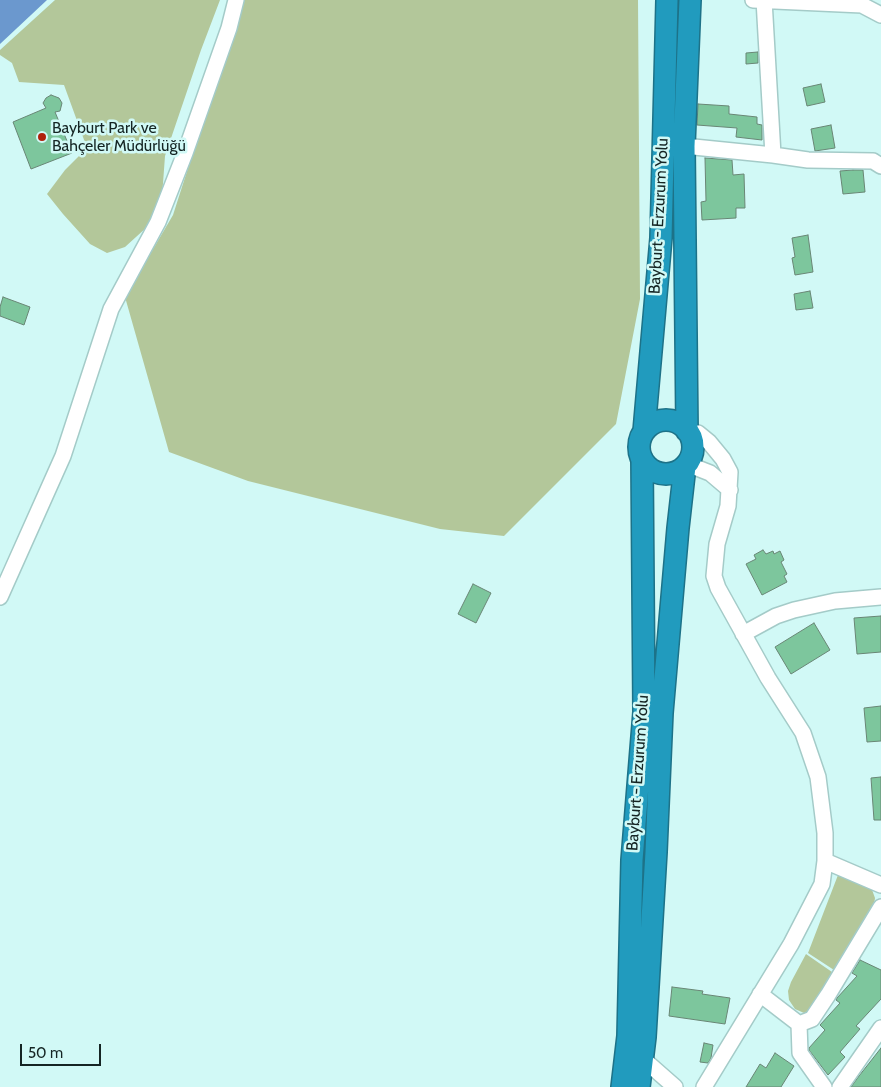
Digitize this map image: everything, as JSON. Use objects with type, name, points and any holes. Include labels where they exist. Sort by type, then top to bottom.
[{"type":"highway","name":"Bayburt - Erzurum Yolu","points":[[622,1087],[628,1036],[632,860],[644,712],[642,459],[639,445],[644,432],[661,238],[668,0]]},
{"type":"highway","name":"Bayburt - Erzurum Yolu","points":[[639,1087],[656,852],[662,713],[678,528],[686,465],[692,452],[693,444],[687,431],[684,146],[690,0]]},
{"type":"highway","points":[[644,432],[654,422],[662,420],[676,422],[687,431]]},
{"type":"highway","points":[[642,459],[651,470],[666,474],[673,473],[686,465]]},
{"type":"street","points":[[0,597],[63,456],[111,309],[158,222],[186,153],[229,28],[236,0]]},
{"type":"street","points":[[753,0],[862,4],[881,15]]},
{"type":"street","points":[[764,0],[773,154]]},
{"type":"street","points":[[684,146],[773,154],[808,160],[873,161],[881,166]]},
{"type":"street","points":[[687,431],[698,433],[704,437],[723,459],[730,472],[728,506],[717,544],[714,576],[718,588],[743,634],[802,733],[818,777],[825,833],[825,861],[822,884],[791,944],[704,1087]]},
{"type":"street","points":[[686,465],[710,473],[730,490]]},
{"type":"street","points":[[743,634],[776,616],[794,610],[835,602],[881,597]]},
{"type":"street","points":[[825,861],[881,885]]},
{"type":"street","points":[[799,1024],[812,1019],[828,996],[881,907]]},
{"type":"street","points":[[760,994],[799,1024]]},
{"type":"street","points":[[799,1024],[800,1053],[824,1087]]},
{"type":"street","points":[[840,1087],[881,1028]]},
{"type":"street","points":[[642,1058],[675,1087]]},
{"type":"green space","points":[[55,0],[220,0],[165,156],[162,197],[147,227],[125,247],[107,253],[90,244],[47,194],[65,170],[87,148],[64,85],[19,82],[12,63],[0,55],[0,50]]},
{"type":"green space","points":[[242,0],[638,0],[640,299],[616,424],[504,536],[440,529],[248,481],[169,452],[125,297],[173,215]]},
{"type":"green space","points":[[841,874],[871,887],[875,898],[874,905],[834,970],[808,953],[838,875]]},
{"type":"green space","points":[[806,954],[832,972],[808,1013],[804,1013],[795,1009],[789,1000],[788,991]]},
{"type":"water","points":[[0,0],[47,0],[0,44]]},
{"type":"building","points":[[758,52],[758,63],[746,64],[746,53]]},
{"type":"building","points":[[821,84],[825,102],[807,106],[803,88]]},
{"type":"building","name":"Bayburt Park ve Bahçeler Müdürlüğü","points":[[51,95],[59,98],[62,103],[60,111],[55,112],[72,153],[31,169],[13,122],[46,108],[43,103]]},
{"type":"building","points":[[698,104],[729,106],[729,114],[757,117],[757,124],[762,125],[762,140],[736,137],[737,128],[697,125]]},
{"type":"building","points":[[831,125],[835,148],[815,151],[811,129]]},
{"type":"building","points":[[705,158],[732,160],[733,175],[744,174],[745,208],[736,208],[736,218],[702,220],[701,202],[706,201]]},
{"type":"building","points":[[863,170],[865,192],[843,194],[840,171]]},
{"type":"building","points":[[808,235],[813,272],[795,275],[792,258],[795,257],[792,238]]},
{"type":"building","points":[[810,291],[813,308],[796,310],[794,294]]},
{"type":"building","points":[[3,297],[30,307],[24,325],[0,316]]},
{"type":"building","points":[[763,550],[766,554],[773,551],[774,554],[780,551],[784,560],[781,562],[787,574],[784,576],[787,582],[762,595],[746,564],[756,559],[754,555]]},
{"type":"building","points":[[473,584],[491,593],[476,623],[458,614]]},
{"type":"building","points":[[881,616],[881,652],[857,654],[854,618]]},
{"type":"building","points":[[814,623],[830,650],[791,674],[775,647]]},
{"type":"building","points":[[881,706],[881,741],[867,742],[864,708]]},
{"type":"building","points":[[881,777],[881,820],[874,820],[871,778]]},
{"type":"building","points":[[860,960],[881,970],[881,999],[856,1026],[860,1029],[840,1052],[845,1057],[828,1075],[809,1048],[825,1030],[820,1025],[840,1003],[836,1000],[837,998],[857,976],[852,973]]},
{"type":"building","points":[[672,987],[703,991],[702,994],[730,998],[725,1024],[669,1016]]},
{"type":"building","points":[[704,1043],[713,1045],[711,1058],[708,1063],[700,1062]]},
{"type":"building","points":[[881,1048],[881,1087],[851,1087],[859,1076]]},
{"type":"building","points":[[775,1053],[794,1066],[781,1087],[746,1087],[760,1064],[766,1068]]},
{"type":"place","name":"Bayburt Park ve Bahçeler Müdürlüğü","points":[[42,137]]}]
